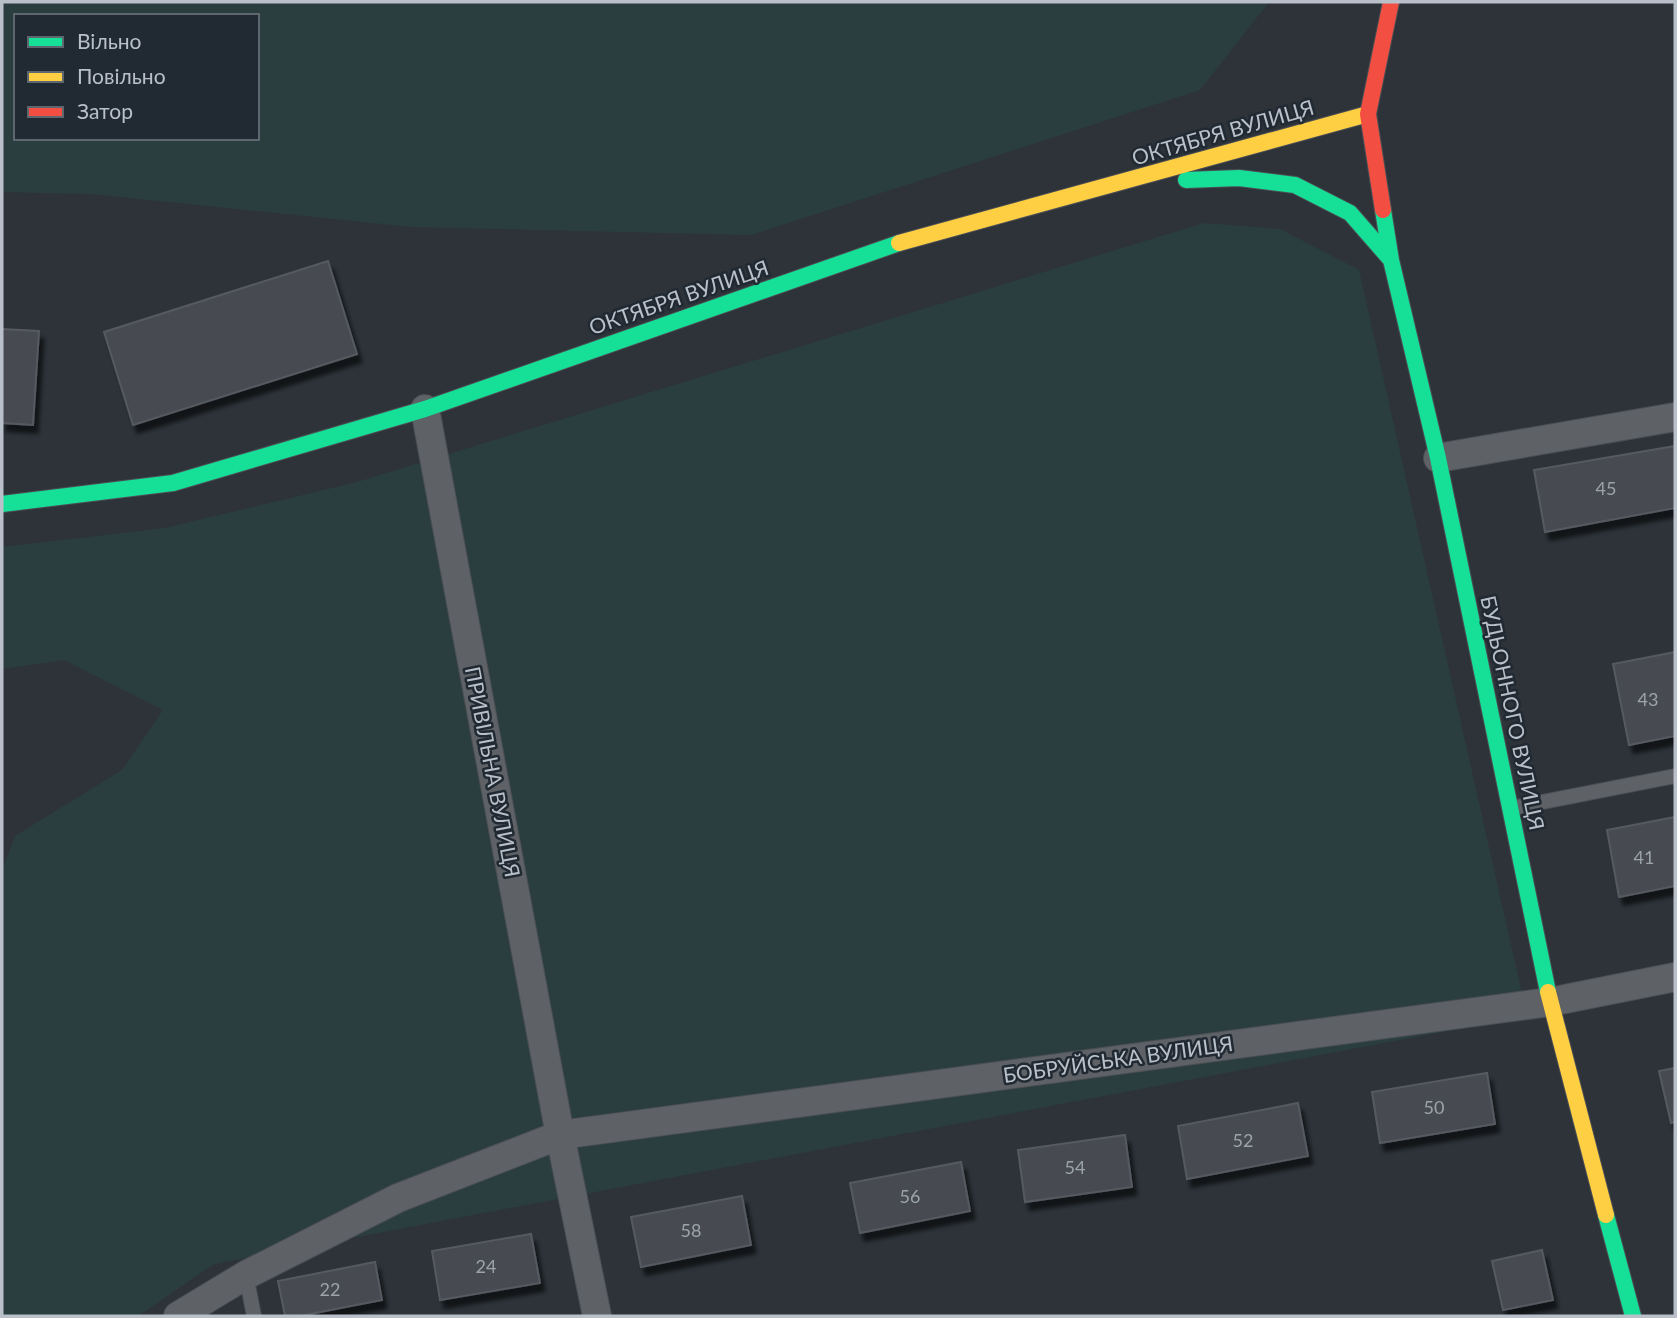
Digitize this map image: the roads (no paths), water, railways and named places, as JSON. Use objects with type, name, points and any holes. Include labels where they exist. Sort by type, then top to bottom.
[{"type":"main road","points":[[1368,114],[1391,2]]},
{"type":"main road","name":"ОКТЯБРЯ ВУЛИЦЯ","points":[[2,504],[173,483],[425,409],[886,247],[1368,114]]},
{"type":"main road","name":"БУДЬОННОГО ВУЛИЦЯ","points":[[1368,114],[1391,260],[1438,458],[1550,1002],[1633,1316]]},
{"type":"main road","points":[[1121,183],[1239,178],[1295,185],[1350,212],[1391,260]]},
{"type":"street","name":"ПРИВІЛЬНА ВУЛИЦЯ","points":[[425,409],[560,1135],[597,1316]]},
{"type":"street","points":[[1438,458],[1675,417]]},
{"type":"street","name":"БОБРУЙСЬКА ВУЛИЦЯ","points":[[560,1135],[1550,1002],[1675,977]]},
{"type":"street","points":[[178,1316],[246,1275],[398,1198],[560,1135]]},
{"type":"lane","points":[[1511,808],[1675,776]]},
{"type":"lane","points":[[246,1275],[254,1316]]}]
